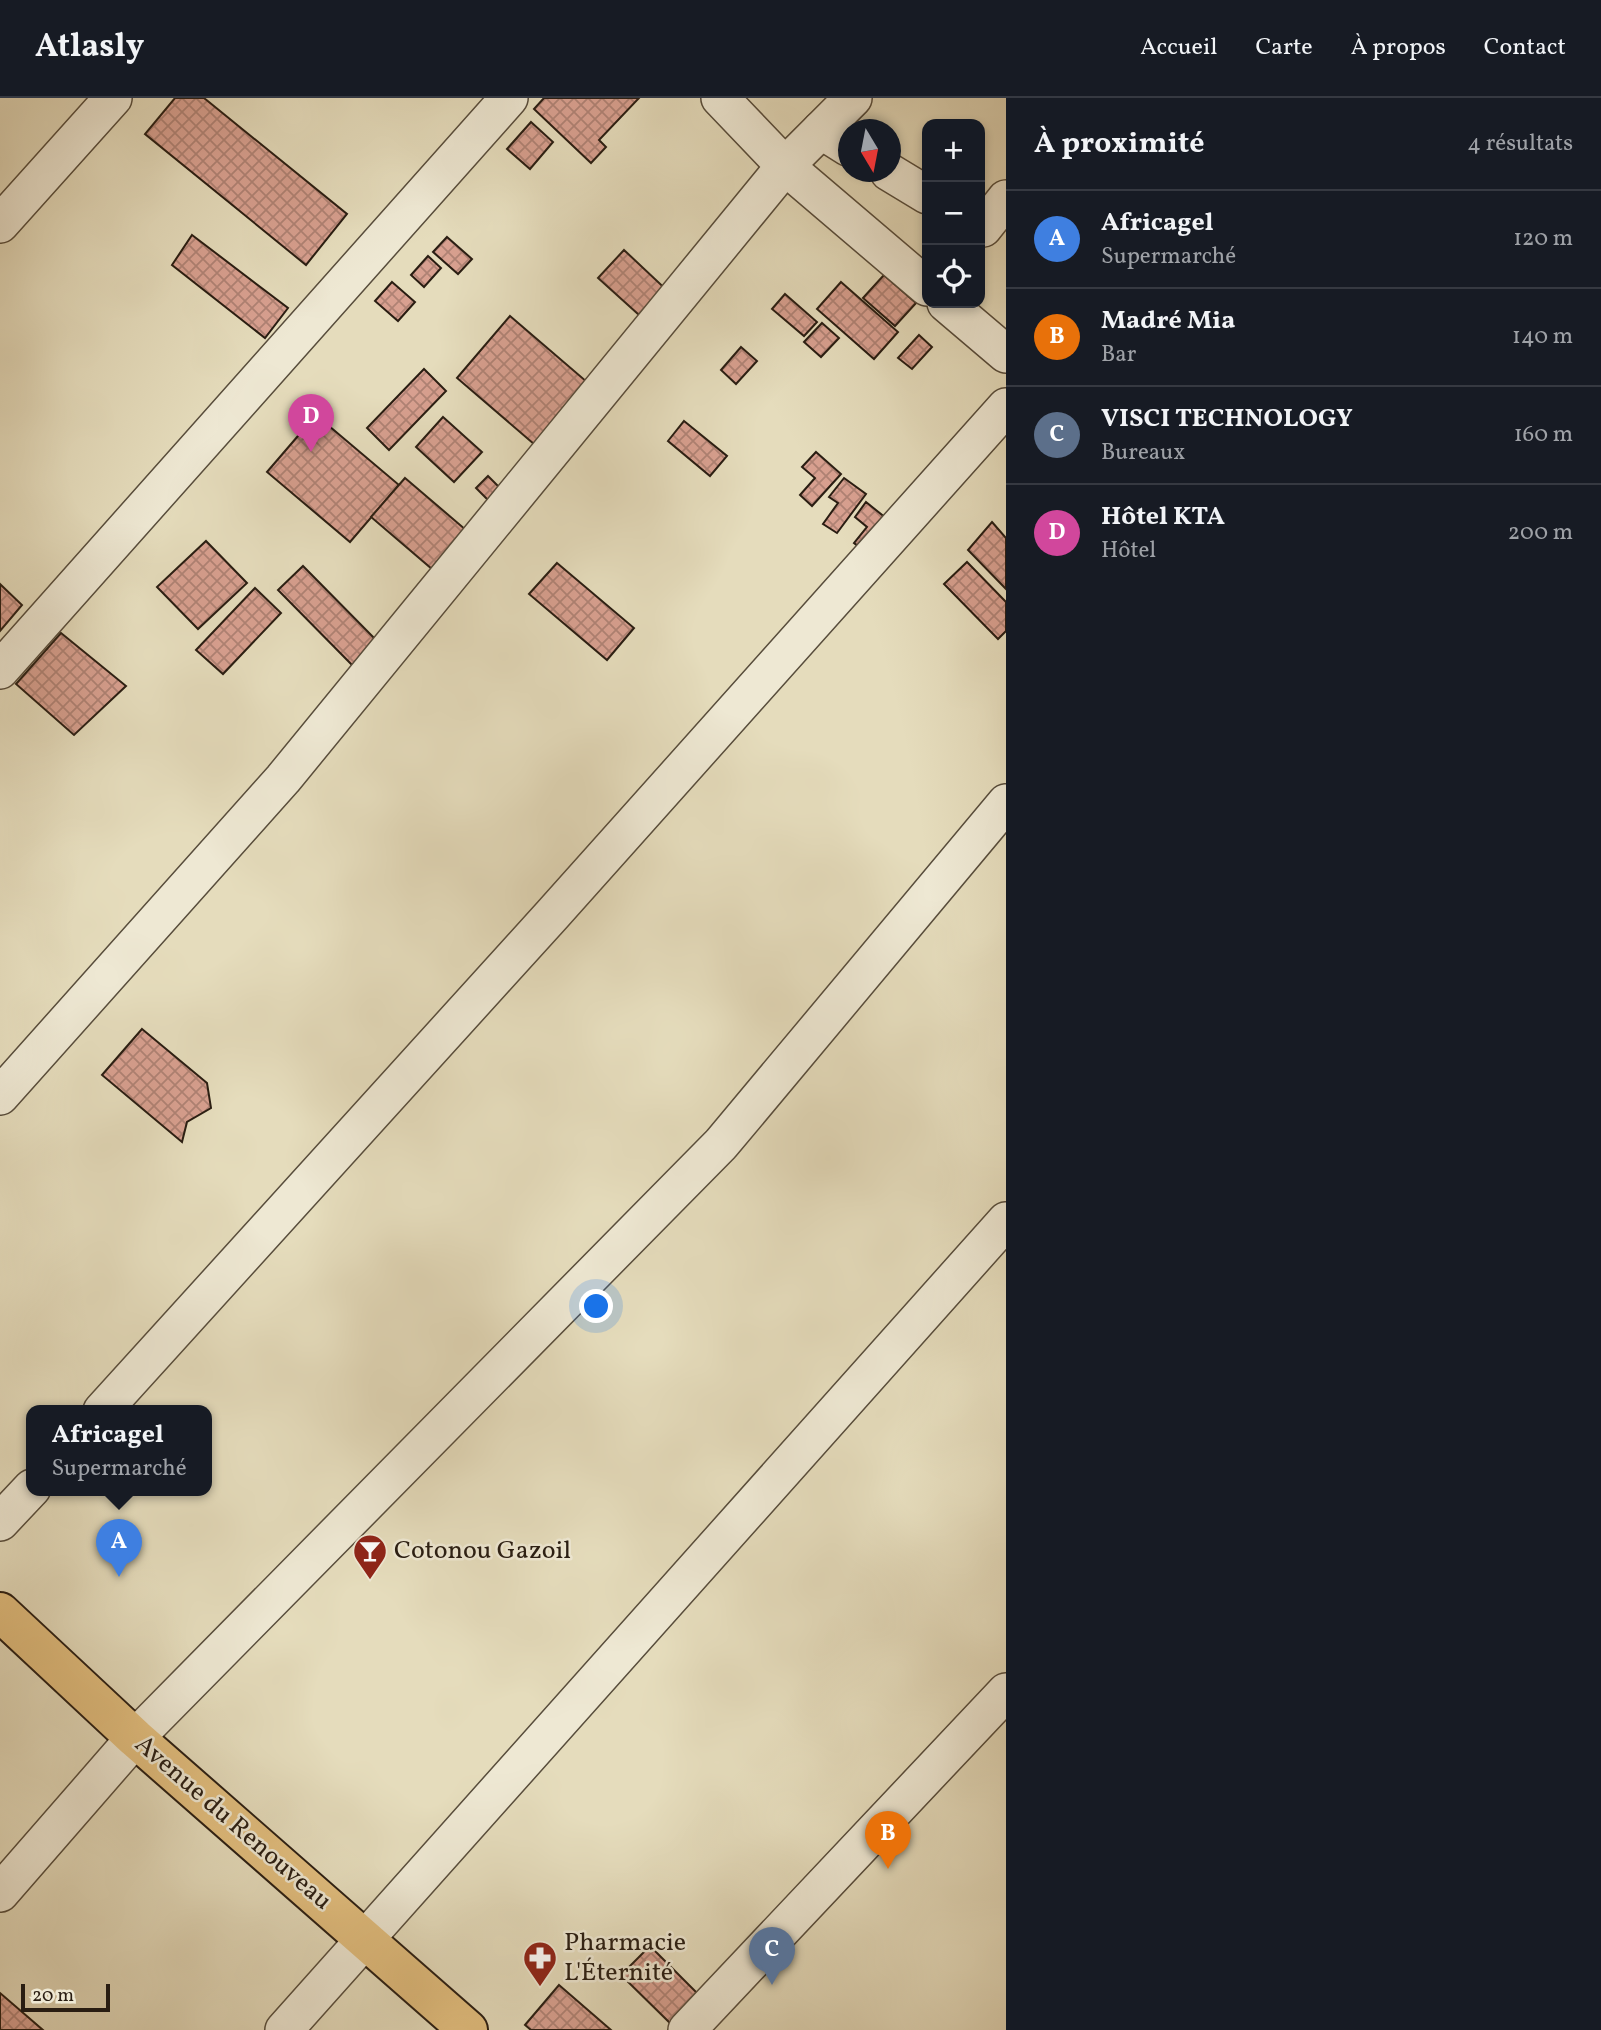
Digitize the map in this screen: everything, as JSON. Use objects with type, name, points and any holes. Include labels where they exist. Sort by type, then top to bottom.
[{"type":"main road","name":"Avenue du Renouveau","points":[[0,1612],[135,1738],[468,2030]]},
{"type":"street","points":[[0,225],[113,98]]},
{"type":"street","points":[[0,670],[509,98]]},
{"type":"street","points":[[720,98],[785,166],[922,283]]},
{"type":"street","points":[[0,1096],[283,779],[785,166],[835,138],[853,98]]},
{"type":"street","points":[[901,179],[922,192]]},
{"type":"street","points":[[990,234],[1006,199]]},
{"type":"street","points":[[952,308],[1006,354]]},
{"type":"street","points":[[107,1405],[542,926],[1006,407]]},
{"type":"street","points":[[0,1893],[135,1738],[721,1144],[1006,803]]},
{"type":"street","points":[[284,2030],[1006,1222]]},
{"type":"street","points":[[0,1522],[26,1494]]},
{"type":"street","points":[[687,2030],[1006,1692]]},
{"type":"building","points":[[175,98],[204,98],[347,214],[306,265],[145,134]]},
{"type":"building","points":[[544,98],[639,98],[599,140],[606,147],[591,163],[534,109]]},
{"type":"building","points":[[531,122],[553,142],[530,169],[507,149]]},
{"type":"building","points":[[192,235],[288,308],[265,338],[172,265]]},
{"type":"building","points":[[447,237],[472,259],[458,274],[433,252]]},
{"type":"building","points":[[624,250],[673,296],[648,323],[598,278]]},
{"type":"building","points":[[428,256],[441,268],[424,287],[411,275]]},
{"type":"building","points":[[884,275],[916,303],[895,326],[863,298]]},
{"type":"building","points":[[392,282],[415,302],[398,321],[375,301]]},
{"type":"building","points":[[841,282],[898,332],[874,359],[817,309]]},
{"type":"building","points":[[785,294],[817,322],[804,336],[772,309]]},
{"type":"building","points":[[510,316],[594,388],[541,450],[457,378]]},
{"type":"building","points":[[822,323],[839,338],[821,357],[804,342]]},
{"type":"building","points":[[919,335],[932,347],[912,369],[898,358]]},
{"type":"building","points":[[741,347],[757,361],[736,384],[721,370]]},
{"type":"building","points":[[424,369],[446,391],[389,450],[367,428]]},
{"type":"building","points":[[316,415],[399,485],[350,542],[267,472]]},
{"type":"building","points":[[443,417],[482,452],[454,482],[416,447]]},
{"type":"building","points":[[684,421],[727,456],[710,476],[668,441]]},
{"type":"building","points":[[816,452],[841,474],[812,506],[800,495],[815,478],[802,467]]},
{"type":"building","points":[[488,476],[504,492],[492,504],[476,488]]},
{"type":"building","points":[[405,478],[473,536],[439,575],[371,517]]},
{"type":"building","points":[[844,478],[866,494],[837,533],[823,524],[838,503],[829,497]]},
{"type":"building","points":[[866,502],[892,523],[867,553],[854,543],[867,527],[855,517]]},
{"type":"building","points":[[992,522],[1006,538],[1006,589],[968,550]]},
{"type":"building","points":[[206,541],[247,583],[198,629],[157,587]]},
{"type":"building","points":[[967,562],[1006,602],[1006,631],[998,639],[944,584]]},
{"type":"building","points":[[557,563],[634,628],[607,660],[529,594]]},
{"type":"building","points":[[303,566],[381,645],[356,669],[278,590]]},
{"type":"building","points":[[0,584],[22,605],[0,631]]},
{"type":"building","points":[[255,588],[281,613],[223,674],[196,650]]},
{"type":"building","points":[[61,633],[126,686],[74,735],[16,684]]},
{"type":"building","points":[[142,1029],[207,1083],[211,1108],[187,1122],[182,1142],[102,1075]]},
{"type":"building","points":[[650,1946],[700,1996],[671,2024],[621,1975]]},
{"type":"building","points":[[559,1985],[611,2030],[531,2030],[525,2025]]},
{"type":"building","points":[[0,1993],[43,2030],[0,2030]]},
{"type":"place","name":"Hôtel KTA","points":[[311,452]]},
{"type":"place","name":"Africagel","points":[[119,1577]]},
{"type":"place","name":"Cotonou Gazoil","points":[[370,1581]]},
{"type":"place","name":"Madré Mia","points":[[888,1869]]},
{"type":"place","name":"VISCI TECHNOLOGY","points":[[772,1985]]},
{"type":"place","name":"Pharmacie L'Éternité","points":[[540,1988]]}]
